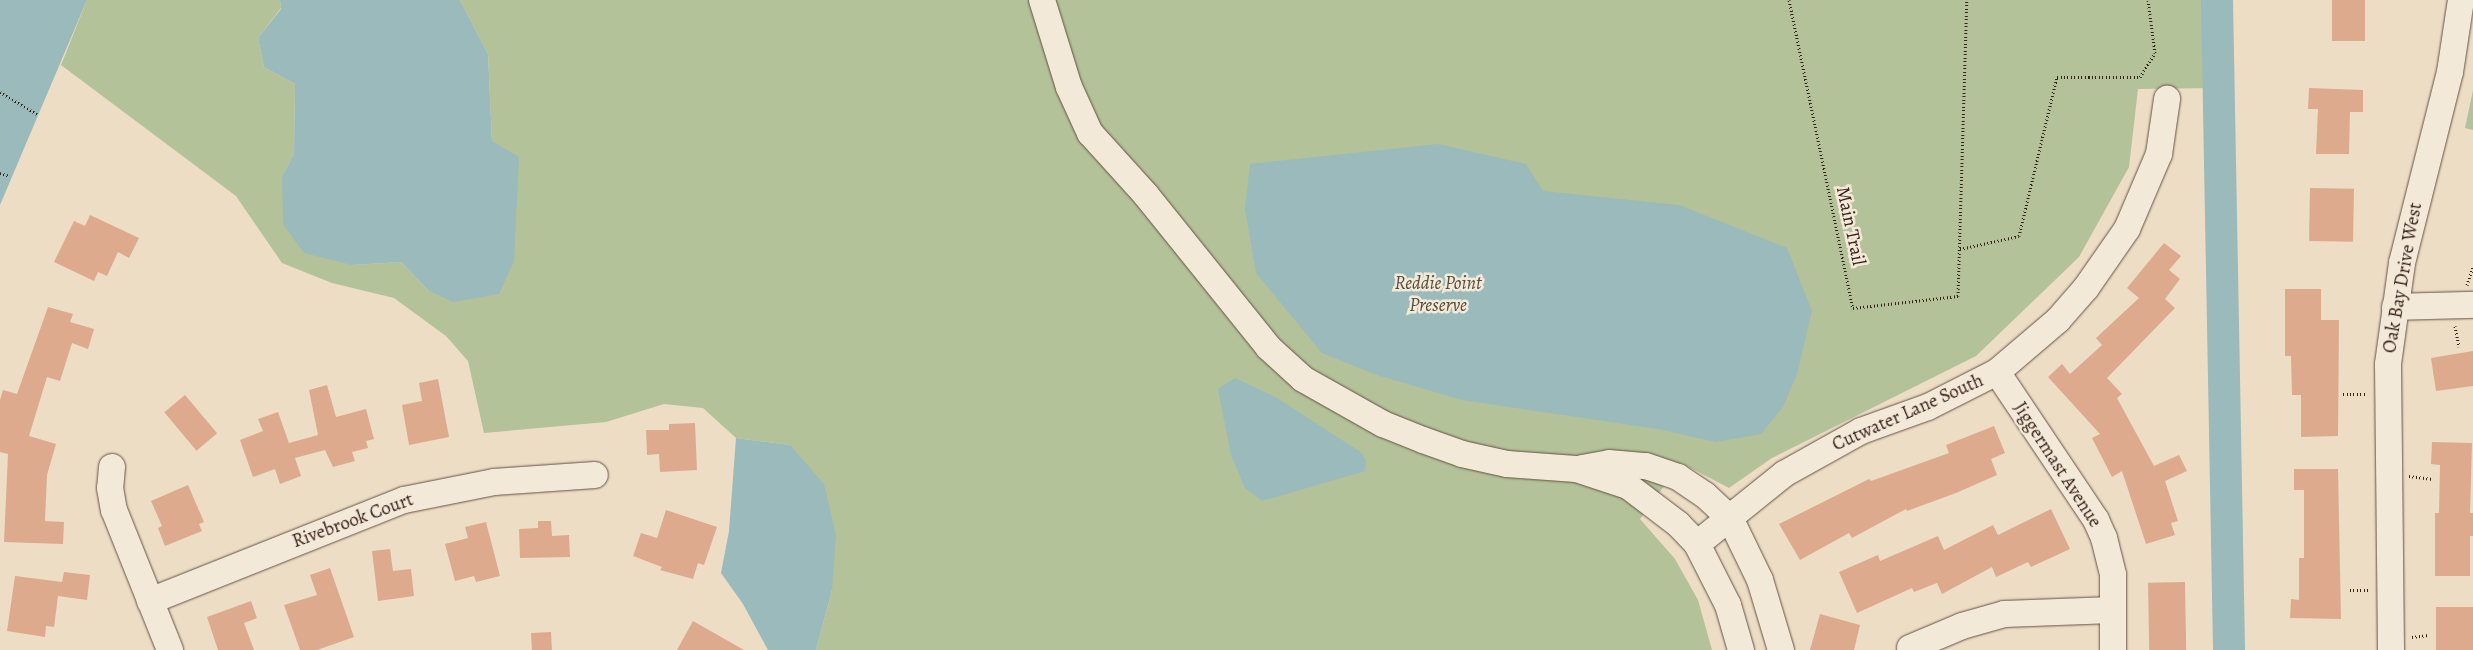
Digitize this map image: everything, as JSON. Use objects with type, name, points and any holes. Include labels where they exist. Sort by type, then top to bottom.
[{"type":"street","points":[[1042,0],[1069,87],[1090,133],[1146,195],[1262,340],[1303,379],[1383,424],[1462,454],[1507,464],[1576,469],[1628,486],[1678,524],[1697,544],[1728,605],[1741,650]]},
{"type":"street","name":"Oak Bay Drive West","points":[[2391,650],[2387,414],[2394,307],[2415,207],[2450,72],[2461,0]]},
{"type":"street","name":"Cutwater Lane South","points":[[1697,544],[1784,474],[1820,452],[1861,431],[1928,407],[1997,372],[2058,320],[2086,288],[2127,229],[2159,154],[2167,99]]},
{"type":"street","points":[[2394,307],[2473,306]]},
{"type":"street","name":"Jiggermast Avenue","points":[[1997,372],[2096,520],[2109,555],[2113,575],[2113,650]]},
{"type":"street","points":[[1576,469],[1609,463],[1646,466],[1678,476],[1705,495],[1730,518],[1760,580],[1781,650]]},
{"type":"street","points":[[112,467],[110,488],[114,510],[170,650]]},
{"type":"street","name":"Rivebrook Court","points":[[150,601],[404,500],[494,482],[595,475]]},
{"type":"street","points":[[1910,648],[1962,626],[2004,614],[2113,610]]},
{"type":"path","name":"Main Trail","points":[[1789,0],[1853,308],[1958,296],[1966,0]]},
{"type":"path","points":[[1960,249],[2019,236],[2057,77],[2140,77],[2155,53],[2148,0]]},
{"type":"path","points":[[0,92],[37,114]]},
{"type":"path","points":[[0,173],[10,176]]},
{"type":"green space","name":"Reddie Point Preserve","points":[[87,0],[280,0],[281,8],[258,38],[264,67],[295,84],[294,154],[282,176],[352,265],[401,262],[428,290],[492,141],[488,54],[460,0],[2217,0],[2217,88],[2138,89],[2129,167],[2079,257],[1976,356],[1772,458],[1729,488],[1681,463],[1640,519],[1675,559],[1698,600],[1712,650],[816,650],[832,590],[790,445],[736,438],[703,408],[664,404],[606,422],[484,433],[468,361],[446,336],[394,298],[332,283],[282,263],[236,196],[61,65]]},
{"type":"green space","points":[[2473,90],[2473,130],[2465,128]]},
{"type":"water","points":[[0,0],[87,0],[0,205]]},
{"type":"water","points":[[280,0],[460,0],[488,54],[492,141],[519,157],[514,261],[499,294],[453,302],[428,290],[401,262],[352,265],[304,253],[283,224],[282,176],[294,154],[295,84],[264,67],[258,38],[281,9]]},
{"type":"water","points":[[1438,144],[1526,164],[1543,191],[1679,205],[1787,248],[1812,311],[1797,374],[1783,407],[1761,434],[1716,442],[1658,429],[1462,400],[1377,375],[1322,353],[1256,273],[1245,209],[1250,164]]},
{"type":"water","points":[[1235,378],[1277,398],[1362,453],[1366,461],[1365,471],[1262,501],[1245,488],[1231,455],[1218,389]]},
{"type":"water","points":[[736,438],[790,445],[824,484],[836,535],[832,590],[816,650],[768,650],[743,604],[721,573],[729,531]]},
{"type":"building","points":[[2332,0],[2365,0],[2365,41],[2332,41]]},
{"type":"building","points":[[2309,88],[2363,90],[2363,112],[2350,112],[2349,154],[2316,154],[2318,109],[2308,109]]},
{"type":"building","points":[[2310,188],[2354,189],[2353,242],[2309,241]]},
{"type":"building","points":[[90,215],[139,238],[129,258],[118,252],[107,276],[98,272],[94,281],[54,262],[74,221],[85,226]]},
{"type":"building","points":[[2164,243],[2181,256],[2169,270],[2180,279],[2165,299],[2175,308],[2107,378],[2122,394],[2117,398],[2154,466],[2179,455],[2187,471],[2165,481],[2178,521],[2171,523],[2175,535],[2146,544],[2122,471],[2112,477],[2092,438],[2100,434],[2048,377],[2062,364],[2070,374],[2102,345],[2096,338],[2139,298],[2127,288]]},
{"type":"building","points":[[2285,289],[2321,289],[2321,320],[2339,320],[2338,436],[2301,437],[2301,395],[2292,395],[2291,356],[2285,356]]},
{"type":"building","points":[[48,307],[73,314],[70,322],[94,329],[88,349],[72,343],[60,381],[47,377],[29,436],[56,444],[47,475],[45,521],[64,522],[63,544],[4,542],[8,454],[0,452],[0,400],[3,390],[17,394]]},
{"type":"building","points":[[2473,351],[2473,386],[2436,391],[2431,358]]},
{"type":"building","points":[[438,379],[449,437],[409,445],[402,405],[422,401],[419,383]]},
{"type":"building","points":[[327,385],[336,417],[366,409],[374,439],[366,441],[368,448],[352,452],[355,461],[333,467],[325,450],[295,458],[301,476],[280,484],[275,469],[253,477],[240,440],[263,431],[258,419],[278,412],[289,443],[318,435],[309,390]]},
{"type":"building","points":[[185,395],[217,433],[196,451],[164,412]]},
{"type":"building","points":[[695,423],[697,470],[660,472],[659,454],[647,455],[646,430],[669,430],[669,424]]},
{"type":"building","points":[[1994,426],[2005,453],[1991,459],[1997,475],[1956,493],[1907,511],[1906,509],[1852,538],[1849,533],[1800,560],[1779,524],[1869,479],[1871,481],[1949,453],[1946,445]]},
{"type":"building","points":[[2432,442],[2472,443],[2470,513],[2473,513],[2473,536],[2470,536],[2470,576],[2435,576],[2435,513],[2439,513],[2440,465],[2431,464]]},
{"type":"building","points":[[2294,469],[2338,469],[2341,619],[2290,618],[2291,599],[2299,600],[2299,558],[2304,558],[2304,490],[2294,490]]},
{"type":"building","points":[[188,485],[204,522],[199,524],[202,531],[165,546],[158,528],[162,526],[151,501]]},
{"type":"building","points":[[2051,509],[2070,549],[2031,567],[2028,562],[1996,577],[1992,567],[1942,594],[1937,583],[1914,592],[1912,588],[1857,613],[1839,572],[1878,555],[1880,561],[1938,536],[1944,550],[1993,525],[1998,535]]},
{"type":"building","points":[[666,510],[717,527],[704,565],[698,563],[693,579],[660,570],[662,567],[633,556],[641,533],[657,538]]},
{"type":"building","points":[[538,521],[551,521],[552,536],[569,535],[570,557],[520,558],[519,529],[538,528]]},
{"type":"building","points":[[486,522],[500,576],[476,582],[474,576],[455,581],[445,544],[468,538],[465,527]]},
{"type":"building","points":[[390,549],[393,571],[411,569],[414,596],[378,601],[372,551]]},
{"type":"building","points":[[330,568],[354,637],[317,650],[300,650],[284,605],[317,595],[310,575]]},
{"type":"building","points":[[64,572],[90,575],[87,600],[58,596],[54,627],[46,626],[45,637],[7,631],[15,576],[62,582]]},
{"type":"building","points":[[2185,582],[2186,650],[2149,650],[2148,583]]},
{"type":"building","points":[[251,601],[257,618],[244,623],[254,650],[218,650],[207,617]]},
{"type":"building","points":[[2436,607],[2473,607],[2473,650],[2436,650]]},
{"type":"building","points":[[1820,614],[1860,625],[1854,650],[1810,650]]},
{"type":"building","points":[[693,621],[744,650],[677,650]]},
{"type":"building","points":[[551,632],[552,650],[532,650],[531,633]]},
{"type":"waterway","points":[[2217,0],[2229,650]]}]
